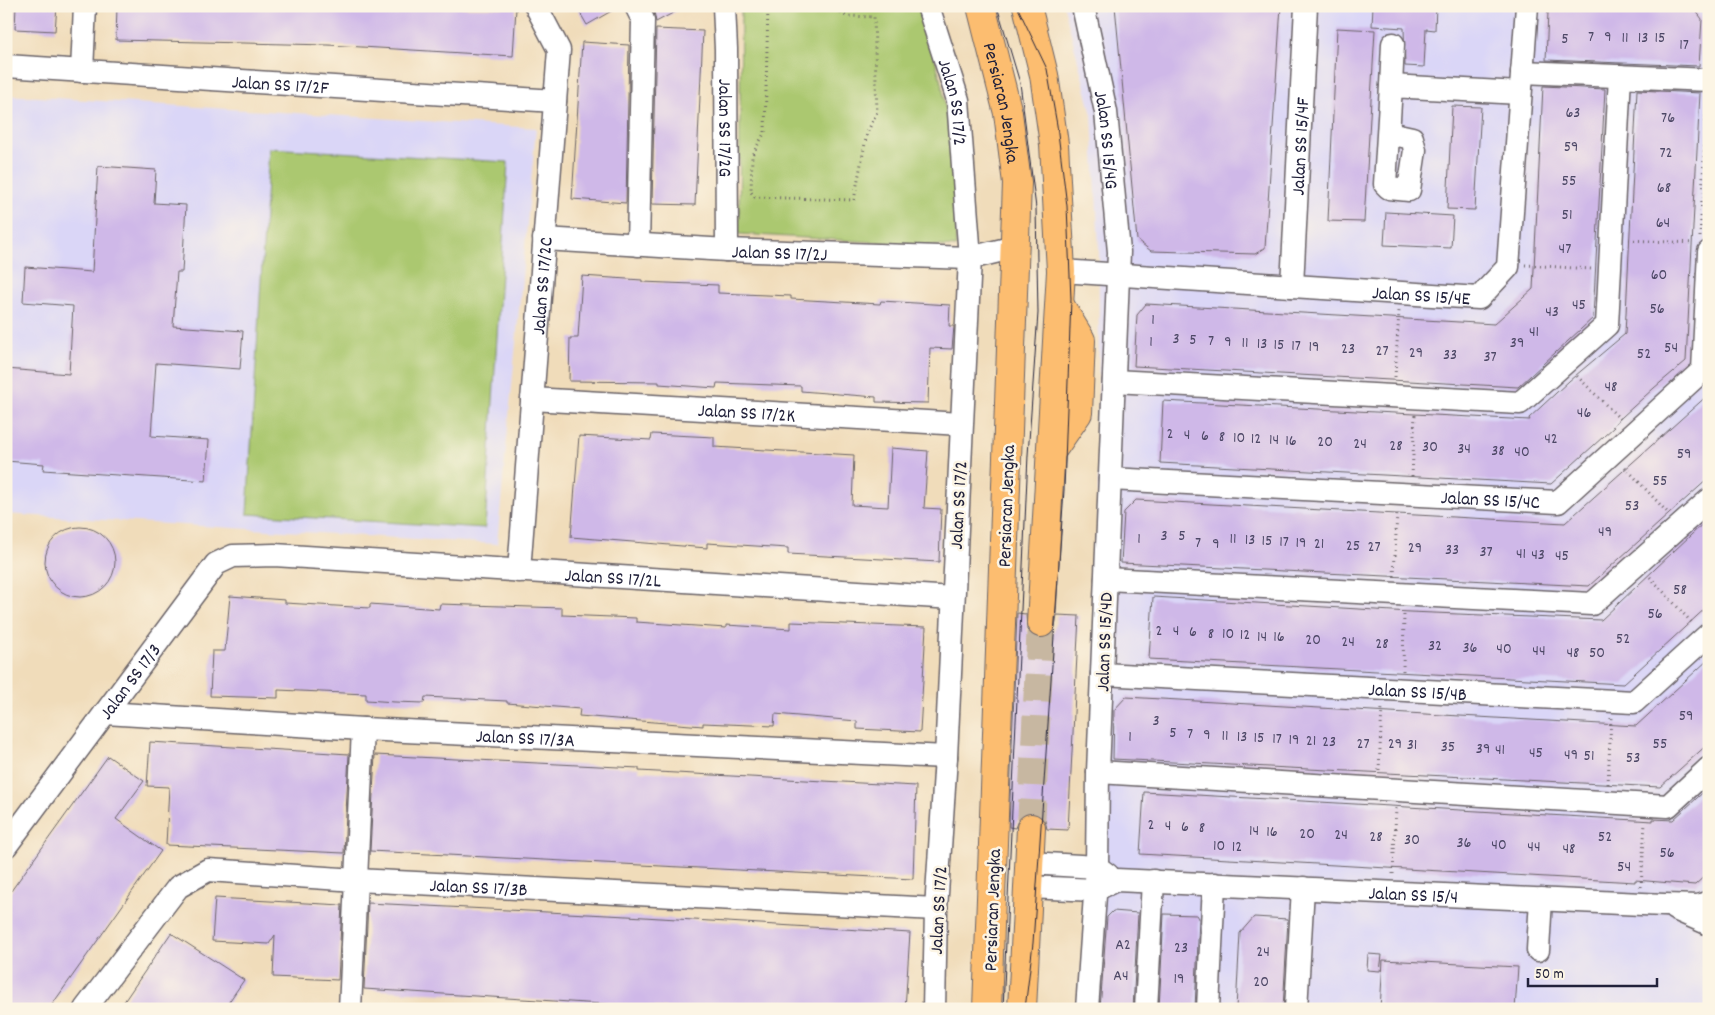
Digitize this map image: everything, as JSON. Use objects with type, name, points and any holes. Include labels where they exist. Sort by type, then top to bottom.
[{"type":"main road","name":"Persiaran Jengka","points":[[981,6],[1008,113],[1017,184],[987,1009]]},
{"type":"main road","points":[[1027,6],[1044,75],[1054,144],[1062,272],[1060,307],[1081,340],[1078,413],[1052,449],[1041,623]]},
{"type":"main road","name":"Persiaran Jengka","points":[[1022,1009],[1031,828]]},
{"type":"street","points":[[82,71],[85,6]]},
{"type":"street","name":"Jalan SS 17/2C","points":[[520,571],[559,50],[536,6]]},
{"type":"street","points":[[636,6],[643,20],[638,245]]},
{"type":"street","name":"Jalan SS 17/2G","points":[[724,6],[726,49],[726,250]]},
{"type":"street","name":"Jalan SS 17/2","points":[[928,6],[958,100],[970,258],[946,757],[936,909],[934,1009]]},
{"type":"street","name":"Jalan SS 15/4G","points":[[1083,6],[1106,112],[1119,252],[1118,275]]},
{"type":"street","name":"Jalan SS 15/4F","points":[[1292,286],[1306,6]]},
{"type":"street","points":[[1508,267],[1527,6]]},
{"type":"street","points":[[1389,133],[1393,44]]},
{"type":"street","name":"Jalan SS 17/2F","points":[[6,66],[555,101]]},
{"type":"street","points":[[1114,381],[1520,403],[1607,325],[1620,76]]},
{"type":"street","points":[[1391,86],[1521,82],[1620,76],[1708,80]]},
{"type":"street","name":"Jalan SS 17/2J","points":[[544,239],[726,250],[970,258],[1015,247]]},
{"type":"street","name":"Jalan SS 15/4C","points":[[1110,480],[1558,502],[1703,370],[1709,252]]},
{"type":"street","name":"Jalan SS 15/4E","points":[[1062,272],[1480,298],[1508,267]]},
{"type":"street","name":"Jalan SS 15/4D","points":[[1087,1009],[1097,867],[1098,772],[1118,275]]},
{"type":"street","name":"Jalan SS 17/2K","points":[[532,399],[961,424]]},
{"type":"street","points":[[1106,579],[1592,604],[1709,500]]},
{"type":"street","name":"Jalan SS 17/2L","points":[[274,555],[953,598]]},
{"type":"street","name":"Jalan SS 17/3","points":[[6,846],[216,564],[233,556],[274,555]]},
{"type":"street","name":"Jalan SS 15/4B","points":[[1102,674],[1634,702],[1707,635]]},
{"type":"street","name":"Jalan SS 17/3A","points":[[105,713],[363,729],[946,757]]},
{"type":"street","points":[[350,1009],[363,729]]},
{"type":"street","points":[[1098,772],[1668,806],[1709,768]]},
{"type":"street","points":[[1029,875],[1097,867],[1116,880]]},
{"type":"street","name":"Jalan SS 17/3B","points":[[85,1009],[178,887],[208,870],[356,880],[936,909]]},
{"type":"street","name":"Jalan SS 15/4","points":[[1029,875],[1095,890],[1116,880],[1633,904],[1698,906],[1709,902]]},
{"type":"street","points":[[1146,1009],[1152,881]]},
{"type":"street","points":[[1208,1009],[1214,884]]},
{"type":"street","points":[[1296,1009],[1303,888]]},
{"type":"street","points":[[1538,950],[1541,899]]},
{"type":"street","points":[[1664,905],[1709,924]]},
{"type":"path","points":[[768,6],[765,132],[752,154],[751,192],[755,197],[854,200],[866,133],[877,112],[874,17],[846,16],[830,6]]},
{"type":"path","points":[[1611,240],[1699,244],[1708,80]]},
{"type":"path","points":[[1508,267],[1524,264],[1610,270]]},
{"type":"path","points":[[1392,893],[1388,790],[1390,689],[1403,679],[1399,594],[1405,494],[1405,396],[1400,293]]},
{"type":"path","points":[[1565,363],[1634,433]]},
{"type":"path","points":[[1621,463],[1680,526]]},
{"type":"path","points":[[1637,564],[1707,635]]},
{"type":"path","points":[[1607,803],[1612,700]]},
{"type":"path","points":[[1633,904],[1641,891],[1646,805]]},
{"type":"shaded area","points":[[1064,6],[1709,6],[1709,1009],[1081,1009],[1098,580],[1099,250],[1092,115]]},
{"type":"shaded area","points":[[6,95],[536,128],[497,544],[6,514]]},
{"type":"green space","points":[[741,6],[922,6],[943,90],[955,182],[956,247],[739,234]]},
{"type":"green space","points":[[269,148],[508,162],[485,528],[247,514]]},
{"type":"building","points":[[16,6],[57,6],[55,31],[15,29]]},
{"type":"building","points":[[117,6],[516,8],[513,56],[328,45],[116,40]]},
{"type":"building","points":[[576,6],[620,6],[587,25]]},
{"type":"building","points":[[653,6],[686,6],[656,22]]},
{"type":"building","points":[[1115,6],[1281,6],[1265,248],[1255,254],[1151,251],[1137,240]]},
{"type":"building","points":[[1373,6],[1436,6],[1435,30],[1426,29],[1424,67],[1405,66],[1404,28],[1372,26]]},
{"type":"building","points":[[1555,6],[1693,7],[1702,19],[1699,66],[1546,60],[1548,12]]},
{"type":"building","points":[[1337,28],[1375,30],[1364,222],[1328,221]]},
{"type":"building","points":[[656,29],[703,31],[695,205],[652,204]]},
{"type":"building","points":[[582,42],[629,45],[626,203],[572,199]]},
{"type":"building","points":[[1543,86],[1605,89],[1593,318],[1518,387],[1134,366],[1137,315],[1146,304],[1494,324],[1533,289]]},
{"type":"building","points":[[1637,90],[1700,93],[1686,361],[1612,426],[1614,427],[1551,484],[1160,463],[1163,401],[1530,420],[1529,418],[1569,381],[1625,334]]},
{"type":"building","points":[[1452,106],[1481,107],[1475,210],[1447,209]]},
{"type":"building","points":[[98,166],[156,170],[154,203],[186,205],[182,272],[177,272],[173,326],[243,331],[240,369],[156,363],[151,436],[209,440],[206,481],[43,470],[44,464],[6,461],[6,369],[69,374],[73,306],[23,302],[25,267],[92,272]]},
{"type":"building","points":[[1386,212],[1453,216],[1451,248],[1384,245]]},
{"type":"building","points":[[582,276],[642,280],[642,282],[718,285],[718,293],[791,296],[791,299],[880,304],[881,301],[950,305],[949,326],[954,326],[952,349],[930,348],[928,403],[876,402],[876,397],[801,391],[801,386],[717,383],[716,388],[659,384],[659,382],[569,381],[570,338],[578,338]]},
{"type":"building","points":[[1709,394],[1709,478],[1589,586],[1121,563],[1124,512],[1136,500],[1565,523]]},
{"type":"building","points":[[652,434],[714,437],[714,447],[854,455],[852,505],[888,507],[891,448],[928,451],[924,508],[941,509],[939,562],[788,554],[788,548],[707,543],[707,548],[571,537],[579,436],[651,440]]},
{"type":"building","points":[[1709,518],[1709,605],[1623,684],[1149,659],[1153,597],[1410,612],[1601,620]]},
{"type":"building","points":[[87,527],[100,533],[109,542],[113,548],[115,562],[113,576],[105,587],[94,595],[73,597],[66,595],[55,587],[47,576],[45,555],[47,548],[55,537],[66,529]]},
{"type":"building","points":[[230,596],[285,600],[285,603],[370,608],[370,604],[439,609],[440,604],[562,608],[562,615],[636,618],[636,622],[726,628],[726,625],[791,629],[791,622],[926,627],[920,732],[857,729],[857,721],[775,714],[774,726],[703,723],[703,726],[579,716],[580,709],[507,703],[507,701],[425,697],[424,703],[395,702],[366,700],[366,694],[278,690],[278,698],[210,696],[212,651],[225,651]]},
{"type":"building","points":[[1017,613],[1026,614],[1027,630],[1032,636],[1040,639],[1048,637],[1054,632],[1057,615],[1079,616],[1068,830],[1047,829],[1045,820],[1032,812],[1023,814],[1015,828],[1009,827]]},
{"type":"building","points":[[1709,659],[1709,743],[1660,787],[1113,759],[1114,710],[1126,697],[1636,726]]},
{"type":"building","points":[[150,742],[349,754],[344,853],[166,845],[169,787],[147,786]]},
{"type":"building","points":[[375,755],[639,768],[639,771],[916,786],[913,879],[370,851]]},
{"type":"building","points":[[108,756],[144,781],[116,819],[161,851],[49,1009],[6,1009],[6,898]]},
{"type":"building","points":[[1709,787],[1709,872],[1695,885],[1635,880],[1635,882],[1140,854],[1144,792],[1653,821],[1653,819],[1673,820]]},
{"type":"building","points":[[215,898],[342,905],[338,980],[273,977],[275,935],[269,944],[212,941]]},
{"type":"building","points":[[368,903],[910,933],[905,1009],[681,1009],[364,989]]},
{"type":"building","points":[[1113,911],[1138,913],[1133,1009],[1100,1009],[1107,917]]},
{"type":"building","points":[[1164,914],[1197,915],[1199,918],[1195,1009],[1159,1009]]},
{"type":"building","points":[[1254,917],[1288,919],[1283,1009],[1236,1009],[1240,933]]},
{"type":"building","points":[[171,933],[244,980],[224,1009],[119,1009]]},
{"type":"building","points":[[1368,954],[1382,955],[1380,971],[1367,970]]},
{"type":"building","points":[[1383,960],[1518,967],[1515,1009],[1380,1009]]},
{"type":"tunnel","points":[[1031,828],[1041,623]]},
{"type":"tram line","points":[[997,6],[1020,83],[1036,208],[1038,313],[1028,455],[1003,1009]]},
{"type":"tram line","points":[[1017,6],[1047,69],[1057,125],[1067,206],[1071,299],[1064,490],[1033,943],[1025,1009]]}]
